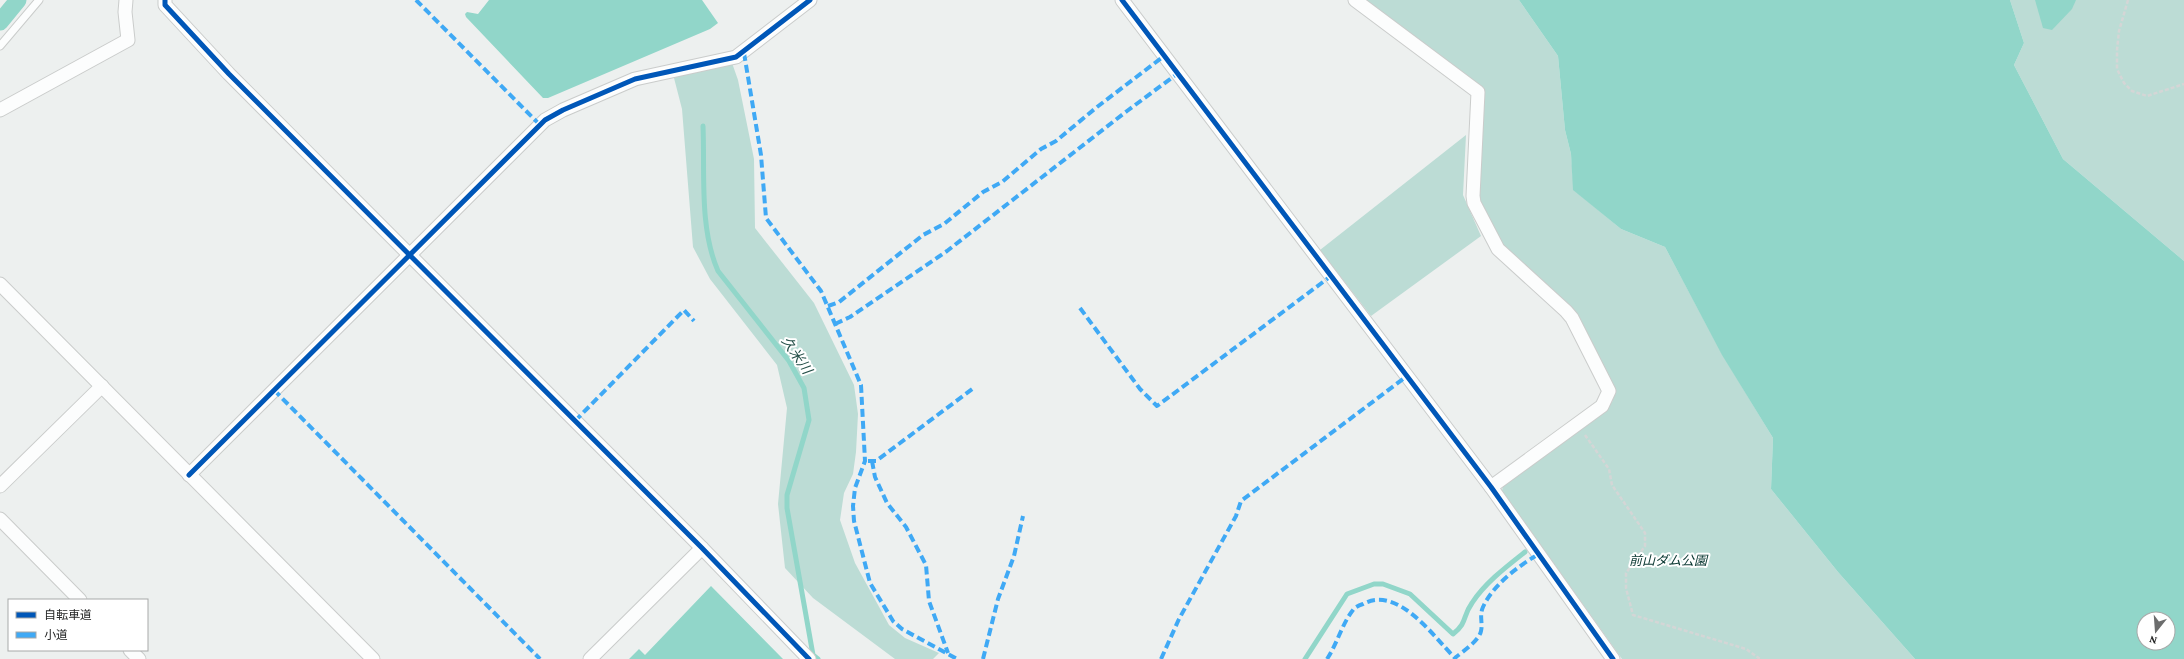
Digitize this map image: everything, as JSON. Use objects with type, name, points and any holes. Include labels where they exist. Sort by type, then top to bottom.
[{"type":"street","points":[[0,110],[128,40],[125,12],[126,0]]},
{"type":"street","points":[[165,0],[165,5],[229,74],[702,548],[808,659]]},
{"type":"street","points":[[189,475],[545,120],[635,79],[736,57],[810,0]]},
{"type":"street","points":[[1122,0],[1491,487],[1613,659]]},
{"type":"street","points":[[1355,0],[1478,92],[1473,196],[1474,203],[1498,249],[1572,318],[1609,391],[1608,397],[1602,406],[1491,487]]},
{"type":"street","points":[[0,284],[373,659]]},
{"type":"street","points":[[0,486],[102,386]]},
{"type":"street","points":[[0,519],[79,599]]},
{"type":"street","points":[[590,659],[702,548]]},
{"type":"street","points":[[131,651],[139,659]]},
{"type":"lane","points":[[0,46],[39,0]]},
{"type":"path","points":[[2128,0],[2119,31],[2116,50],[2117,69],[2124,83],[2132,91],[2147,96],[2184,84]]},
{"type":"path","points":[[1577,424],[1609,469],[1612,485],[1645,533],[1645,546],[1626,573],[1626,588],[1634,615],[1746,649],[1760,659]]},
{"type":"green space","name":"前山ダム公園","points":[[1363,0],[1519,0],[1558,56],[1565,130],[1571,154],[1574,190],[1621,229],[1665,247],[1722,354],[1773,438],[1771,489],[1838,572],[1915,659],[1622,659],[1502,491],[1503,485],[1606,408],[1612,402],[1614,396],[1577,317],[1501,245],[1479,201],[1484,88]]},
{"type":"green space","points":[[2010,0],[2184,0],[2184,261],[2063,159],[2014,65],[2024,43]]},
{"type":"green space","points":[[710,63],[732,63],[738,80],[754,159],[755,228],[814,303],[854,385],[858,414],[856,452],[853,474],[844,493],[840,520],[855,563],[889,625],[905,638],[939,653],[933,659],[895,659],[813,598],[785,568],[778,504],[787,408],[777,365],[710,279],[693,247],[682,109],[674,78]]},
{"type":"green space","points":[[1466,135],[1463,195],[1481,236],[1371,316],[1320,250]]},
{"type":"shaded area","points":[[489,0],[702,0],[718,23],[710,29],[548,98],[543,98],[466,17],[465,14],[467,12],[478,14]]},
{"type":"shaded area","points":[[1519,0],[2010,0],[2024,43],[2014,65],[2063,159],[2184,261],[2184,659],[1915,659],[1838,572],[1771,489],[1773,438],[1722,355],[1665,247],[1621,229],[1573,190],[1571,154],[1565,130],[1558,56]]},
{"type":"shaded area","points":[[2035,0],[2076,0],[2072,9],[2052,30],[2043,28]]},
{"type":"shaded area","points":[[711,586],[783,659],[629,659],[639,649],[645,655]]},
{"type":"waterway","points":[[0,22],[18,0]]},
{"type":"waterway","name":"久米川","points":[[703,126],[705,218],[712,254],[718,271],[789,361],[804,388],[809,420],[787,495],[787,508],[813,655],[818,659]]},
{"type":"waterway","points":[[1305,659],[1347,594],[1374,584],[1383,584],[1410,594],[1453,634],[1461,626],[1469,608],[1483,589],[1525,552]]},
{"type":"marked path","points":[[416,0],[540,125]]},
{"type":"marked path","points":[[744,53],[761,155],[766,218],[821,291],[861,385],[865,461],[855,488],[853,506],[854,521],[870,583],[893,621],[902,629],[957,659]]},
{"type":"marked path","points":[[828,306],[839,302],[923,235],[944,224],[983,192],[1002,182],[1041,149],[1056,141],[1097,107],[1164,56]]},
{"type":"marked path","points":[[835,324],[850,317],[947,251],[1177,74]]},
{"type":"marked path","points":[[1080,308],[1140,389],[1157,406],[1331,276]]},
{"type":"marked path","points":[[575,421],[684,310],[694,321]]},
{"type":"marked path","points":[[1161,659],[1179,619],[1236,516],[1241,501],[1407,376]]},
{"type":"marked path","points":[[868,461],[876,461],[975,387]]},
{"type":"marked path","points":[[274,390],[540,659]]},
{"type":"marked path","points":[[872,461],[875,477],[887,503],[906,527],[926,565],[929,601],[948,653]]},
{"type":"marked path","points":[[983,659],[998,599],[1014,556],[1023,516]]},
{"type":"marked path","points":[[1327,659],[1346,621],[1354,609],[1360,605],[1376,600],[1389,601],[1402,607],[1425,626],[1455,658],[1480,635],[1482,610],[1493,591],[1515,570],[1539,554]]},
{"type":"cycle path","points":[[165,0],[165,5],[229,74],[702,548],[809,659]]},
{"type":"cycle path","points":[[189,475],[545,120],[563,110],[635,79],[736,57],[810,0]]},
{"type":"cycle path","points":[[1122,0],[1491,487],[1613,659]]}]
